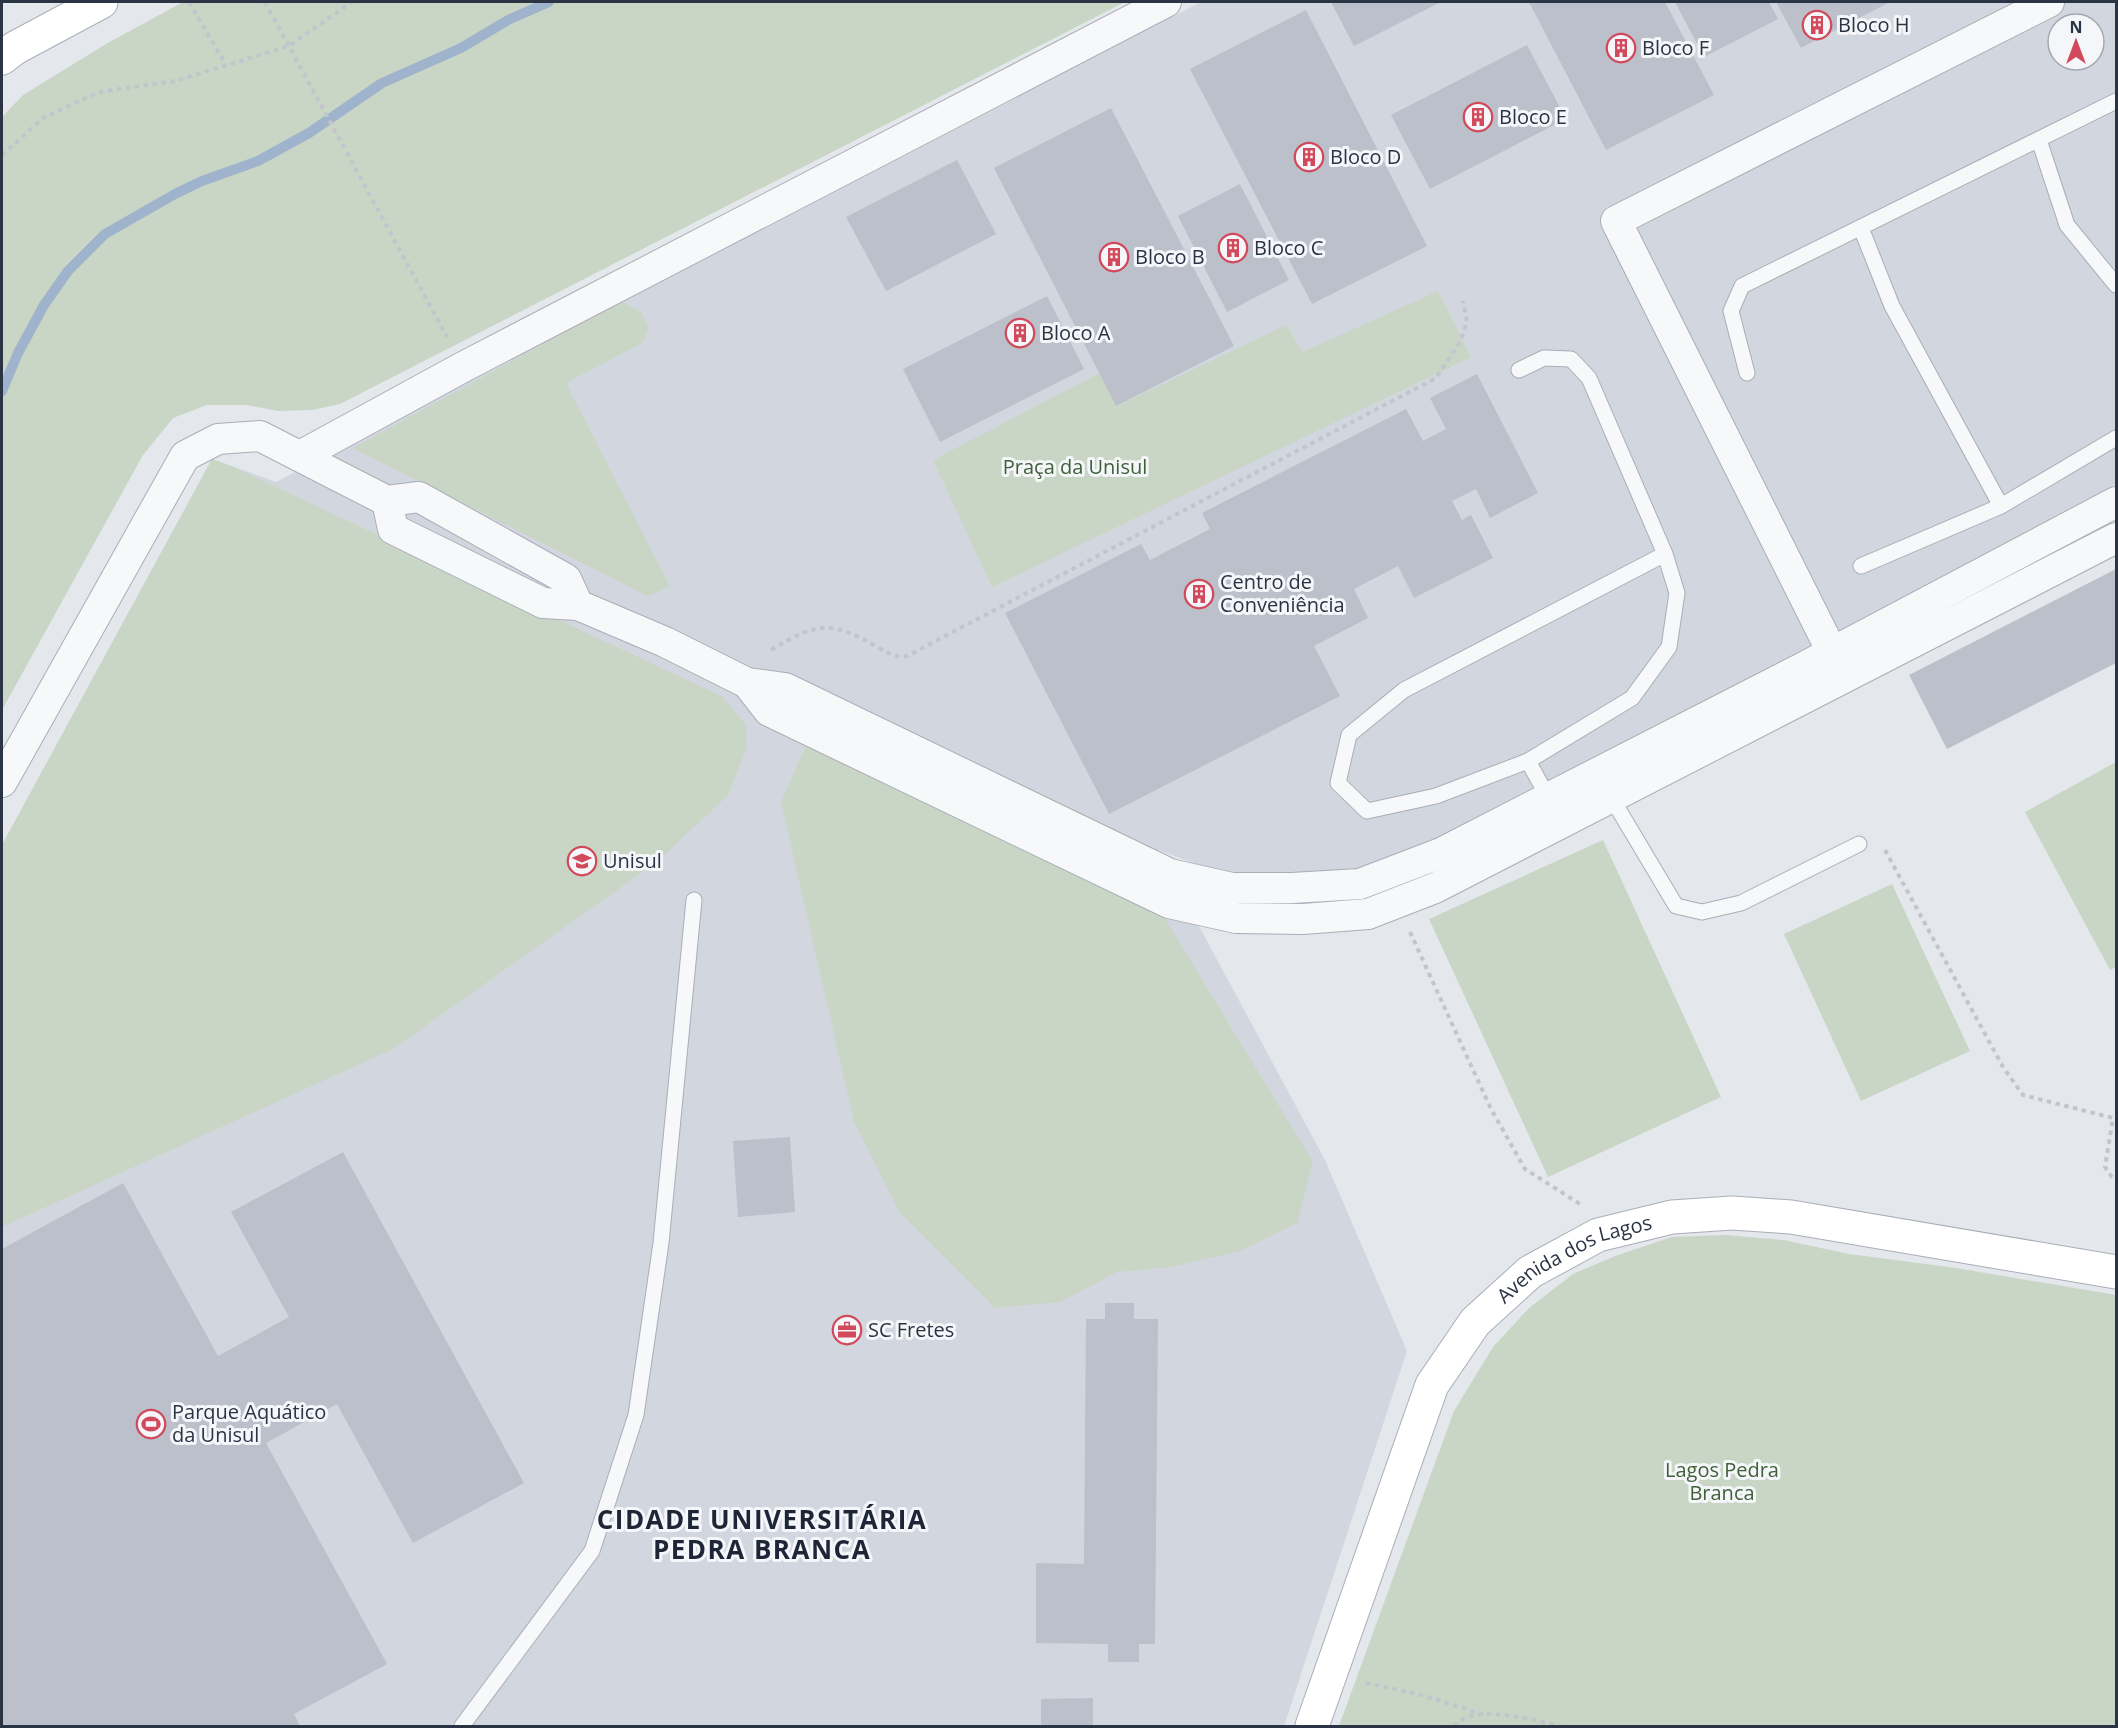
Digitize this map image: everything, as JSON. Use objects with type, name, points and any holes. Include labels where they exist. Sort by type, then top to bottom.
[{"type":"main road","points":[[2,58],[15,48],[101,2]]},
{"type":"main road","name":"Avenida dos Lagos","points":[[1312,1726],[1432,1385],[1475,1322],[1530,1272],[1598,1235],[1682,1216],[1732,1213],[1791,1217],[2116,1272]]},
{"type":"street","points":[[300,456],[463,367],[1166,2]]},
{"type":"street","points":[[1832,652],[1616,221],[2049,2]]},
{"type":"street","points":[[2,782],[185,456],[218,439],[260,436],[387,501],[419,496],[566,579],[578,605]]},
{"type":"street","points":[[387,501],[393,529],[543,603],[578,605],[665,642],[747,683],[785,688],[1170,874],[1232,888],[1292,888],[1360,884],[1555,810],[1611,797],[2116,538]]},
{"type":"street","points":[[747,683],[769,711],[1169,903],[1236,918],[1303,919],[1368,914],[1435,888],[1555,810],[1832,652],[2116,502]]},
{"type":"lane","points":[[1747,373],[1731,311],[1742,286],[2116,101]]},
{"type":"lane","points":[[2038,140],[2067,225],[2116,285]]},
{"type":"lane","points":[[1861,228],[1892,306],[2001,506]]},
{"type":"lane","points":[[1519,370],[1544,358],[1570,359],[1589,378],[1665,554],[1677,593],[1669,647],[1632,698],[1528,760],[1436,796],[1367,811],[1338,783],[1349,735],[1404,690],[1665,554]]},
{"type":"lane","points":[[1861,566],[2001,506],[2116,438]]},
{"type":"lane","points":[[1528,760],[1555,810]]},
{"type":"lane","points":[[1611,797],[1676,906],[1702,912],[1741,903],[1859,844]]},
{"type":"lane","points":[[462,1726],[592,1551],[636,1414],[662,1243],[694,900]]},
{"type":"path","points":[[189,2],[226,66]]},
{"type":"path","points":[[265,2],[463,367]]},
{"type":"path","points":[[2,155],[43,118],[99,92],[175,81],[289,46],[352,2]]},
{"type":"path","points":[[785,641],[823,626],[852,633],[898,657],[907,656],[1436,378],[1460,342],[1467,322],[1463,301]]},
{"type":"path","points":[[1883,846],[2003,1066],[2023,1095],[2113,1118],[2105,1167],[2116,1179]]},
{"type":"path","points":[[1396,903],[1491,1108],[1525,1169],[1567,1198],[1626,1228]]},
{"type":"path","points":[[1330,1675],[1422,1695],[1484,1715]]},
{"type":"path","points":[[1454,1726],[1459,1720],[1505,1714],[1561,1726]]},
{"type":"shaded area","name":"Unisul","points":[[1201,2],[2116,2],[2116,484],[1431,845],[1363,873],[1232,877],[1158,850],[1325,1160],[1407,1351],[1284,1726],[2,1726],[2,845],[212,459],[276,482]]},
{"type":"green space","points":[[183,2],[1125,2],[340,404],[312,410],[278,411],[247,405],[207,405],[173,418],[143,455],[2,710],[2,117],[23,95],[106,44]]},
{"type":"green space","name":"Praça da Unisul","points":[[1438,291],[1471,357],[992,587],[933,460],[1100,373],[1117,406],[1286,325],[1303,352]]},
{"type":"green space","points":[[621,301],[641,312],[649,328],[642,343],[566,383],[670,587],[648,596],[353,448]]},
{"type":"green space","points":[[212,459],[723,697],[746,725],[746,749],[728,795],[658,861],[393,1049],[2,1227],[2,845]]},
{"type":"green space","points":[[808,742],[1161,912],[1313,1162],[1297,1223],[1240,1251],[1172,1267],[1117,1272],[1060,1302],[995,1308],[900,1213],[854,1122],[781,802]]},
{"type":"green space","points":[[2116,762],[2116,967],[2110,970],[2025,812]]},
{"type":"green space","points":[[1603,840],[1721,1097],[1548,1177],[1429,919]]},
{"type":"green space","points":[[1892,884],[1970,1051],[1861,1101],[1784,934]]},
{"type":"green space","name":"Lagos Pedra Branca","points":[[1726,1235],[1784,1240],[1849,1254],[1956,1268],[2116,1295],[2116,1726],[1339,1726],[1454,1411],[1493,1347],[1529,1308],[1573,1274],[1615,1256],[1672,1237]]},
{"type":"building","points":[[1331,2],[1441,2],[1354,46]]},
{"type":"building","name":"Bloco F","points":[[1529,2],[1665,2],[1714,95],[1606,150]]},
{"type":"building","points":[[1675,2],[1769,2],[1778,19],[1704,57]]},
{"type":"building","name":"Bloco H","points":[[1776,2],[1890,2],[1801,48]]},
{"type":"building","name":"Bloco D","points":[[1306,10],[1427,246],[1312,304],[1190,69]]},
{"type":"building","name":"Bloco E","points":[[1527,45],[1566,119],[1430,189],[1391,115]]},
{"type":"building","name":"Bloco B","points":[[1111,108],[1234,346],[1116,406],[994,168]]},
{"type":"building","points":[[957,160],[996,234],[886,291],[846,217]]},
{"type":"building","name":"Bloco C","points":[[1240,184],[1289,280],[1227,312],[1178,216]]},
{"type":"building","name":"Bloco A","points":[[1047,296],[1084,369],[940,442],[903,369]]},
{"type":"building","name":"Centro de Conveniência","points":[[1477,374],[1538,493],[1490,518],[1476,489],[1452,501],[1462,520],[1471,515],[1493,558],[1414,598],[1398,566],[1354,589],[1368,618],[1314,646],[1340,696],[1109,814],[1005,613],[1141,544],[1150,560],[1210,529],[1202,513],[1406,409],[1423,441],[1446,429],[1430,398]]},
{"type":"building","points":[[2116,569],[2116,663],[1947,749],[1909,675]]},
{"type":"building","points":[[790,1137],[795,1212],[738,1217],[733,1141]]},
{"type":"building","name":"Parque Aquático da Unisul","points":[[343,1152],[524,1483],[413,1543],[337,1404],[266,1443],[387,1664],[294,1714],[300,1726],[2,1726],[2,1249],[123,1183],[218,1356],[289,1317],[231,1212]]},
{"type":"building","points":[[1105,1303],[1134,1303],[1134,1319],[1158,1319],[1155,1644],[1139,1644],[1139,1662],[1108,1662],[1108,1644],[1036,1643],[1036,1563],[1084,1564],[1086,1319],[1105,1319]]},
{"type":"building","points":[[1093,1698],[1093,1726],[1041,1726],[1041,1699]]},
{"type":"waterway","points":[[2,391],[18,353],[44,305],[68,271],[105,234],[202,181],[258,161],[309,133],[382,83],[461,48],[508,20],[549,2]]},
{"type":"place","name":"Bloco H","points":[[1817,25]]},
{"type":"place","name":"Bloco F","points":[[1621,48]]},
{"type":"place","name":"Bloco E","points":[[1478,117]]},
{"type":"place","name":"Bloco D","points":[[1309,157]]},
{"type":"place","name":"Bloco C","points":[[1233,248]]},
{"type":"place","name":"Bloco B","points":[[1114,257]]},
{"type":"place","name":"Bloco A","points":[[1020,333]]},
{"type":"place","name":"Centro de Conveniência","points":[[1199,594]]},
{"type":"place","name":"Unisul","points":[[582,861]]},
{"type":"place","name":"SC Fretes","points":[[847,1330]]},
{"type":"place","name":"Parque Aquático da Unisul","points":[[151,1424]]},
{"type":"district","name":"CIDADE UNIVERSITÁRIA PEDRA BRANCA","points":[[762,1535]]}]
